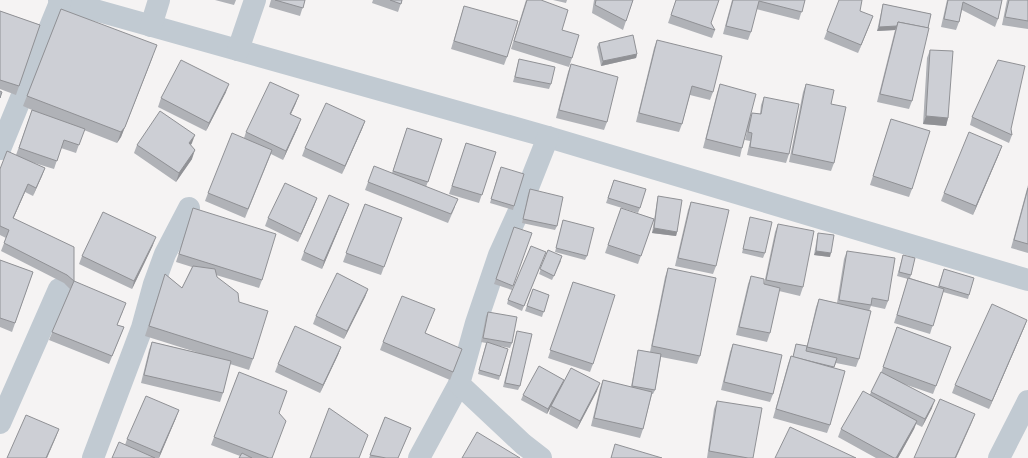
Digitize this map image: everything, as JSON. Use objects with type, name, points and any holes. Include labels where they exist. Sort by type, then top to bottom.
[{"type":"street","points":[[0,149],[60,0],[548,137],[1028,280]]},
{"type":"street","points":[[151,26],[159,0]]},
{"type":"street","points":[[238,50],[255,0]]},
{"type":"street","points":[[419,458],[459,384],[476,323],[499,255],[518,214],[548,137]]},
{"type":"street","points":[[93,458],[142,328],[156,276],[165,254],[189,208]]},
{"type":"street","points":[[0,423],[59,289]]},
{"type":"street","points":[[459,384],[541,458]]},
{"type":"street","points":[[999,458],[1028,401]]},
{"type":"building","points":[[275,0],[305,0],[303,8]]},
{"type":"building","points":[[390,0],[402,0],[401,4]]},
{"type":"building","points":[[527,0],[541,0],[568,10],[562,30],[579,35],[572,58],[514,41]]},
{"type":"building","points":[[596,0],[633,0],[626,21],[595,5]]},
{"type":"building","points":[[676,0],[719,0],[711,23],[715,30],[671,15]]},
{"type":"building","points":[[733,0],[805,0],[802,12],[759,1],[751,32],[726,26]]},
{"type":"building","points":[[839,0],[862,0],[860,11],[873,16],[861,45],[827,31]]},
{"type":"building","points":[[948,0],[1002,0],[998,19],[963,2],[959,22],[944,19]]},
{"type":"building","points":[[1009,0],[1028,0],[1028,21],[1005,17]]},
{"type":"building","points":[[883,4],[931,14],[928,28],[898,22],[897,26],[879,27]]},
{"type":"building","points":[[464,6],[518,21],[507,57],[454,41]]},
{"type":"building","points":[[61,9],[157,45],[125,127],[121,132],[27,96]]},
{"type":"building","points":[[0,11],[40,25],[19,86],[0,80]]},
{"type":"building","points":[[898,22],[929,28],[912,101],[880,94]]},
{"type":"building","points":[[633,35],[637,54],[603,61],[599,43]]},
{"type":"building","points":[[657,40],[722,56],[713,92],[692,86],[682,124],[639,113]]},
{"type":"building","points":[[930,50],[953,51],[948,118],[926,116]]},
{"type":"building","points":[[519,59],[555,67],[551,84],[515,77]]},
{"type":"building","points":[[181,60],[229,84],[209,123],[161,98]]},
{"type":"building","points":[[998,60],[1025,66],[1011,129],[1012,135],[972,117]]},
{"type":"building","points":[[571,64],[618,77],[607,122],[559,110]]},
{"type":"building","points":[[270,82],[299,95],[290,114],[301,119],[286,151],[246,132]]},
{"type":"building","points":[[720,84],[756,94],[742,148],[706,139]]},
{"type":"building","points":[[806,84],[834,90],[831,104],[846,107],[834,163],[792,154]]},
{"type":"building","points":[[764,97],[799,104],[789,154],[750,147],[752,133],[748,132],[752,113],[761,114]]},
{"type":"building","points":[[326,103],[365,121],[345,166],[305,148]]},
{"type":"building","points":[[32,110],[85,129],[79,145],[64,140],[57,161],[19,148]]},
{"type":"building","points":[[160,111],[195,135],[189,143],[195,150],[179,173],[137,145]]},
{"type":"building","points":[[891,119],[930,131],[912,189],[873,176]]},
{"type":"building","points":[[407,128],[442,139],[428,182],[393,171]]},
{"type":"building","points":[[969,132],[1002,146],[976,206],[944,193]]},
{"type":"building","points":[[232,133],[272,150],[248,209],[208,193]]},
{"type":"building","points":[[466,143],[496,152],[482,195],[452,186]]},
{"type":"building","points":[[7,151],[45,168],[36,188],[28,184],[13,218],[74,247],[74,281],[67,275],[4,243],[9,230],[0,226],[0,169]]},
{"type":"building","points":[[374,166],[458,199],[451,214],[368,182]]},
{"type":"building","points":[[501,167],[524,174],[514,206],[491,199]]},
{"type":"building","points":[[614,180],[646,189],[640,208],[608,198]]},
{"type":"building","points":[[285,183],[317,198],[301,234],[268,218]]},
{"type":"building","points":[[1028,188],[1028,244],[1014,240]]},
{"type":"building","points":[[530,189],[563,197],[557,226],[523,219]]},
{"type":"building","points":[[329,195],[349,204],[324,261],[304,252]]},
{"type":"building","points":[[658,196],[682,200],[677,232],[654,228]]},
{"type":"building","points":[[691,202],[729,210],[716,266],[678,258]]},
{"type":"building","points":[[365,204],[402,218],[384,267],[346,253]]},
{"type":"building","points":[[193,208],[276,234],[262,280],[179,254]]},
{"type":"building","points":[[621,208],[654,219],[641,256],[608,245]]},
{"type":"building","points":[[103,212],[156,237],[134,281],[82,256]]},
{"type":"building","points":[[750,217],[772,222],[765,253],[743,249]]},
{"type":"building","points":[[563,220],[594,228],[587,256],[556,248]]},
{"type":"building","points":[[778,224],[814,231],[803,287],[766,280]]},
{"type":"building","points":[[514,227],[532,233],[513,286],[496,279]]},
{"type":"building","points":[[818,233],[834,235],[831,253],[816,251]]},
{"type":"building","points":[[531,246],[546,252],[524,306],[508,300]]},
{"type":"building","points":[[548,250],[562,256],[554,276],[540,269]]},
{"type":"building","points":[[847,251],[895,258],[888,301],[872,298],[871,305],[839,300]]},
{"type":"building","points":[[903,255],[915,258],[911,275],[899,272]]},
{"type":"building","points":[[0,260],[33,272],[15,323],[0,318]]},
{"type":"building","points":[[193,266],[215,269],[217,277],[238,293],[239,302],[268,311],[253,359],[149,326],[165,274],[182,288]]},
{"type":"building","points":[[668,268],[716,278],[700,356],[652,346]]},
{"type":"building","points":[[944,269],[974,278],[969,295],[939,286]]},
{"type":"building","points":[[337,273],[368,289],[347,331],[316,316]]},
{"type":"building","points":[[751,276],[764,279],[764,284],[780,288],[770,333],[739,327]]},
{"type":"building","points":[[908,278],[944,289],[933,326],[897,315]]},
{"type":"building","points":[[74,281],[126,303],[117,325],[124,327],[112,356],[52,332]]},
{"type":"building","points":[[573,282],[615,295],[593,364],[550,350]]},
{"type":"building","points":[[533,289],[549,295],[544,312],[527,306]]},
{"type":"building","points":[[402,296],[435,309],[425,333],[462,349],[453,372],[383,342]]},
{"type":"building","points":[[819,299],[871,311],[859,359],[807,347]]},
{"type":"building","points":[[992,304],[1027,320],[992,401],[955,385]]},
{"type":"building","points":[[488,312],[517,317],[512,343],[483,338]]},
{"type":"building","points":[[295,326],[341,347],[323,385],[278,364]]},
{"type":"building","points":[[897,327],[951,347],[936,386],[883,367]]},
{"type":"building","points":[[517,331],[532,334],[520,386],[505,383]]},
{"type":"building","points":[[152,342],[231,361],[223,393],[144,375]]},
{"type":"building","points":[[487,342],[508,349],[500,376],[479,370]]},
{"type":"building","points":[[733,344],[782,355],[773,394],[724,382]]},
{"type":"building","points":[[796,344],[807,346],[806,351],[837,358],[834,367],[793,357]]},
{"type":"building","points":[[638,350],[661,354],[655,390],[632,386]]},
{"type":"building","points":[[791,356],[845,371],[830,425],[776,409]]},
{"type":"building","points":[[539,366],[564,380],[548,409],[523,395]]},
{"type":"building","points":[[571,368],[600,383],[580,421],[551,406]]},
{"type":"building","points":[[239,372],[287,391],[279,413],[286,421],[272,458],[214,437]]},
{"type":"building","points":[[881,372],[935,400],[925,419],[871,392]]},
{"type":"building","points":[[603,380],[652,392],[643,429],[594,418]]},
{"type":"building","points":[[863,391],[917,421],[896,458],[841,429]]},
{"type":"building","points":[[146,396],[179,410],[160,453],[127,439]]},
{"type":"building","points":[[940,399],[975,414],[955,458],[914,458]]},
{"type":"building","points":[[717,401],[762,408],[753,458],[709,451]]},
{"type":"building","points":[[329,408],[368,435],[359,458],[310,458]]},
{"type":"building","points":[[26,415],[59,429],[46,458],[7,458]]},
{"type":"building","points":[[385,417],[411,428],[398,458],[386,458],[370,455]]},
{"type":"building","points":[[790,427],[856,458],[775,458]]},
{"type":"building","points":[[477,432],[520,458],[462,458]]},
{"type":"building","points":[[119,442],[155,458],[112,458]]},
{"type":"building","points":[[615,444],[662,458],[611,458]]},
{"type":"building","points":[[242,453],[252,458],[239,458]]}]
